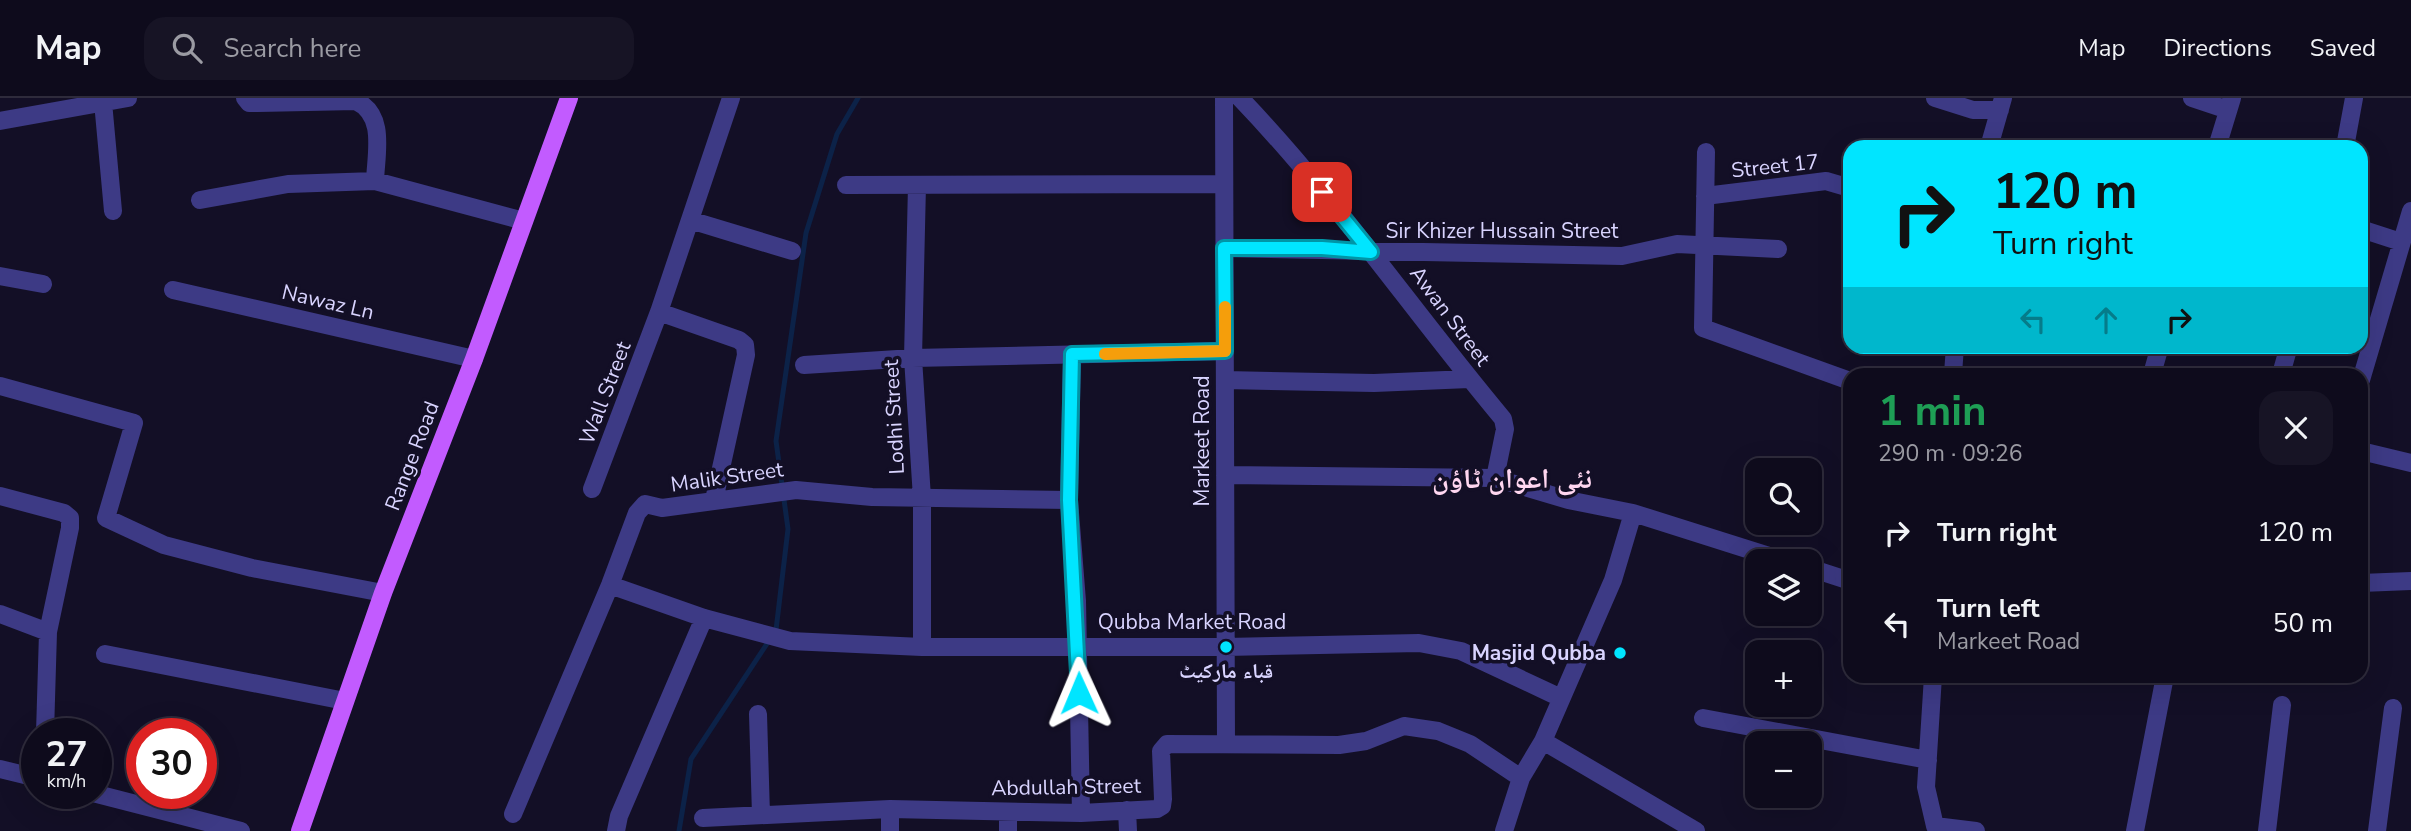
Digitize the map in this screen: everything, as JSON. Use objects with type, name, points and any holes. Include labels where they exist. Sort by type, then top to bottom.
[{"type":"main road","name":"Range Road","points":[[300,831],[383,593],[474,359],[569,98]]},
{"type":"street","points":[[0,121],[128,98]]},
{"type":"street","points":[[245,98],[249,103],[356,101],[364,105],[377,126],[375,181]]},
{"type":"street","name":"Wall Street","points":[[592,489],[659,312],[731,98]]},
{"type":"street","name":"Markeet Road","points":[[1224,98],[1226,742]]},
{"type":"street","name":"Awan Street","points":[[1240,98],[1278,138],[1371,252],[1505,424],[1495,478]]},
{"type":"street","points":[[1935,98],[1973,110],[2001,104],[1991,140]]},
{"type":"street","points":[[2192,98],[2230,104],[2219,140]]},
{"type":"street","points":[[2346,140],[2354,98]]},
{"type":"street","points":[[103,103],[113,211]]},
{"type":"street","points":[[1706,152],[1703,328],[1843,378]]},
{"type":"street","points":[[200,200],[288,184],[375,181],[524,221]]},
{"type":"street","name":"Street 17","points":[[1705,196],[1826,181],[1843,186]]},
{"type":"street","points":[[846,185],[1224,184]]},
{"type":"street","name":"Lodhi Street","points":[[917,185],[913,358],[922,498],[922,647]]},
{"type":"street","points":[[2364,368],[2411,211]]},
{"type":"street","points":[[690,220],[792,251]]},
{"type":"street","points":[[2368,231],[2401,242]]},
{"type":"street","name":"Sir Khizer Hussain Street","points":[[1224,248],[1622,256],[1677,244],[1778,248]]},
{"type":"street","points":[[0,276],[43,284]]},
{"type":"street","name":"Nawaz Ln","points":[[173,290],[474,359]]},
{"type":"street","points":[[659,312],[739,340],[745,345],[747,355],[714,500]]},
{"type":"street","points":[[804,365],[913,358],[1225,351]]},
{"type":"street","points":[[1072,354],[1069,500],[1078,645],[1081,813]]},
{"type":"street","points":[[1225,380],[1374,383],[1469,379]]},
{"type":"street","points":[[0,386],[134,423],[106,517],[164,545],[253,568],[383,593]]},
{"type":"street","points":[[2368,453],[2411,463]]},
{"type":"street","points":[[1225,475],[1495,478],[1568,500],[1633,513],[1747,549]]},
{"type":"street","name":"Malik Street","points":[[513,814],[610,585],[637,513],[645,504],[662,508],[796,490],[922,498],[1069,500]]},
{"type":"street","points":[[0,496],[64,513],[70,518],[71,528],[48,632],[45,718]]},
{"type":"street","points":[[1504,831],[1521,778],[1543,741],[1613,580],[1633,513]]},
{"type":"street","points":[[1822,572],[1843,579]]},
{"type":"street","points":[[2368,583],[2411,581]]},
{"type":"street","name":"Qubba Market Road","points":[[610,585],[704,618],[754,633],[790,640],[922,647],[1226,647],[1419,643],[1461,651],[1561,698]]},
{"type":"street","points":[[0,614],[48,632]]},
{"type":"street","points":[[616,831],[618,816],[704,618]]},
{"type":"street","points":[[106,654],[345,701]]},
{"type":"street","points":[[1933,683],[1926,788],[1935,825],[1974,831]]},
{"type":"street","points":[[2135,831],[2164,683]]},
{"type":"street","points":[[2267,831],[2283,705]]},
{"type":"street","points":[[2377,831],[2393,708]]},
{"type":"street","points":[[758,714],[761,815]]},
{"type":"street","points":[[1703,718],[1928,760]]},
{"type":"street","name":"Abdullah Street","points":[[703,818],[890,810],[1081,813],[1162,806],[1163,746],[1226,742],[1339,745],[1366,741],[1404,726],[1438,732],[1471,744],[1521,778]]},
{"type":"street","points":[[1543,741],[1696,831]]},
{"type":"street","points":[[0,769],[21,774]]},
{"type":"street","points":[[112,798],[241,831]]},
{"type":"street","points":[[890,810],[890,831]]},
{"type":"street","points":[[1127,810],[1128,831]]},
{"type":"street","points":[[1008,811],[1008,831]]},
{"type":"waterway","points":[[679,831],[691,759],[776,630],[788,529],[776,441],[806,233],[837,134],[858,98]]},
{"type":"slow traffic","points":[[1105,354],[1225,351],[1225,307]]},
{"type":"place","name":"قباء مارکیٹ","points":[[1226,647]]},
{"type":"place","name":"Masjid Qubba","points":[[1620,653]]},
{"type":"district","name":"نئی اعوان ٹاؤن","points":[[1512,479]]},
{"type":"route","points":[[1079,693],[1077,601],[1069,500],[1072,354],[1225,351],[1224,248],[1322,248],[1371,252],[1322,192]]}]
